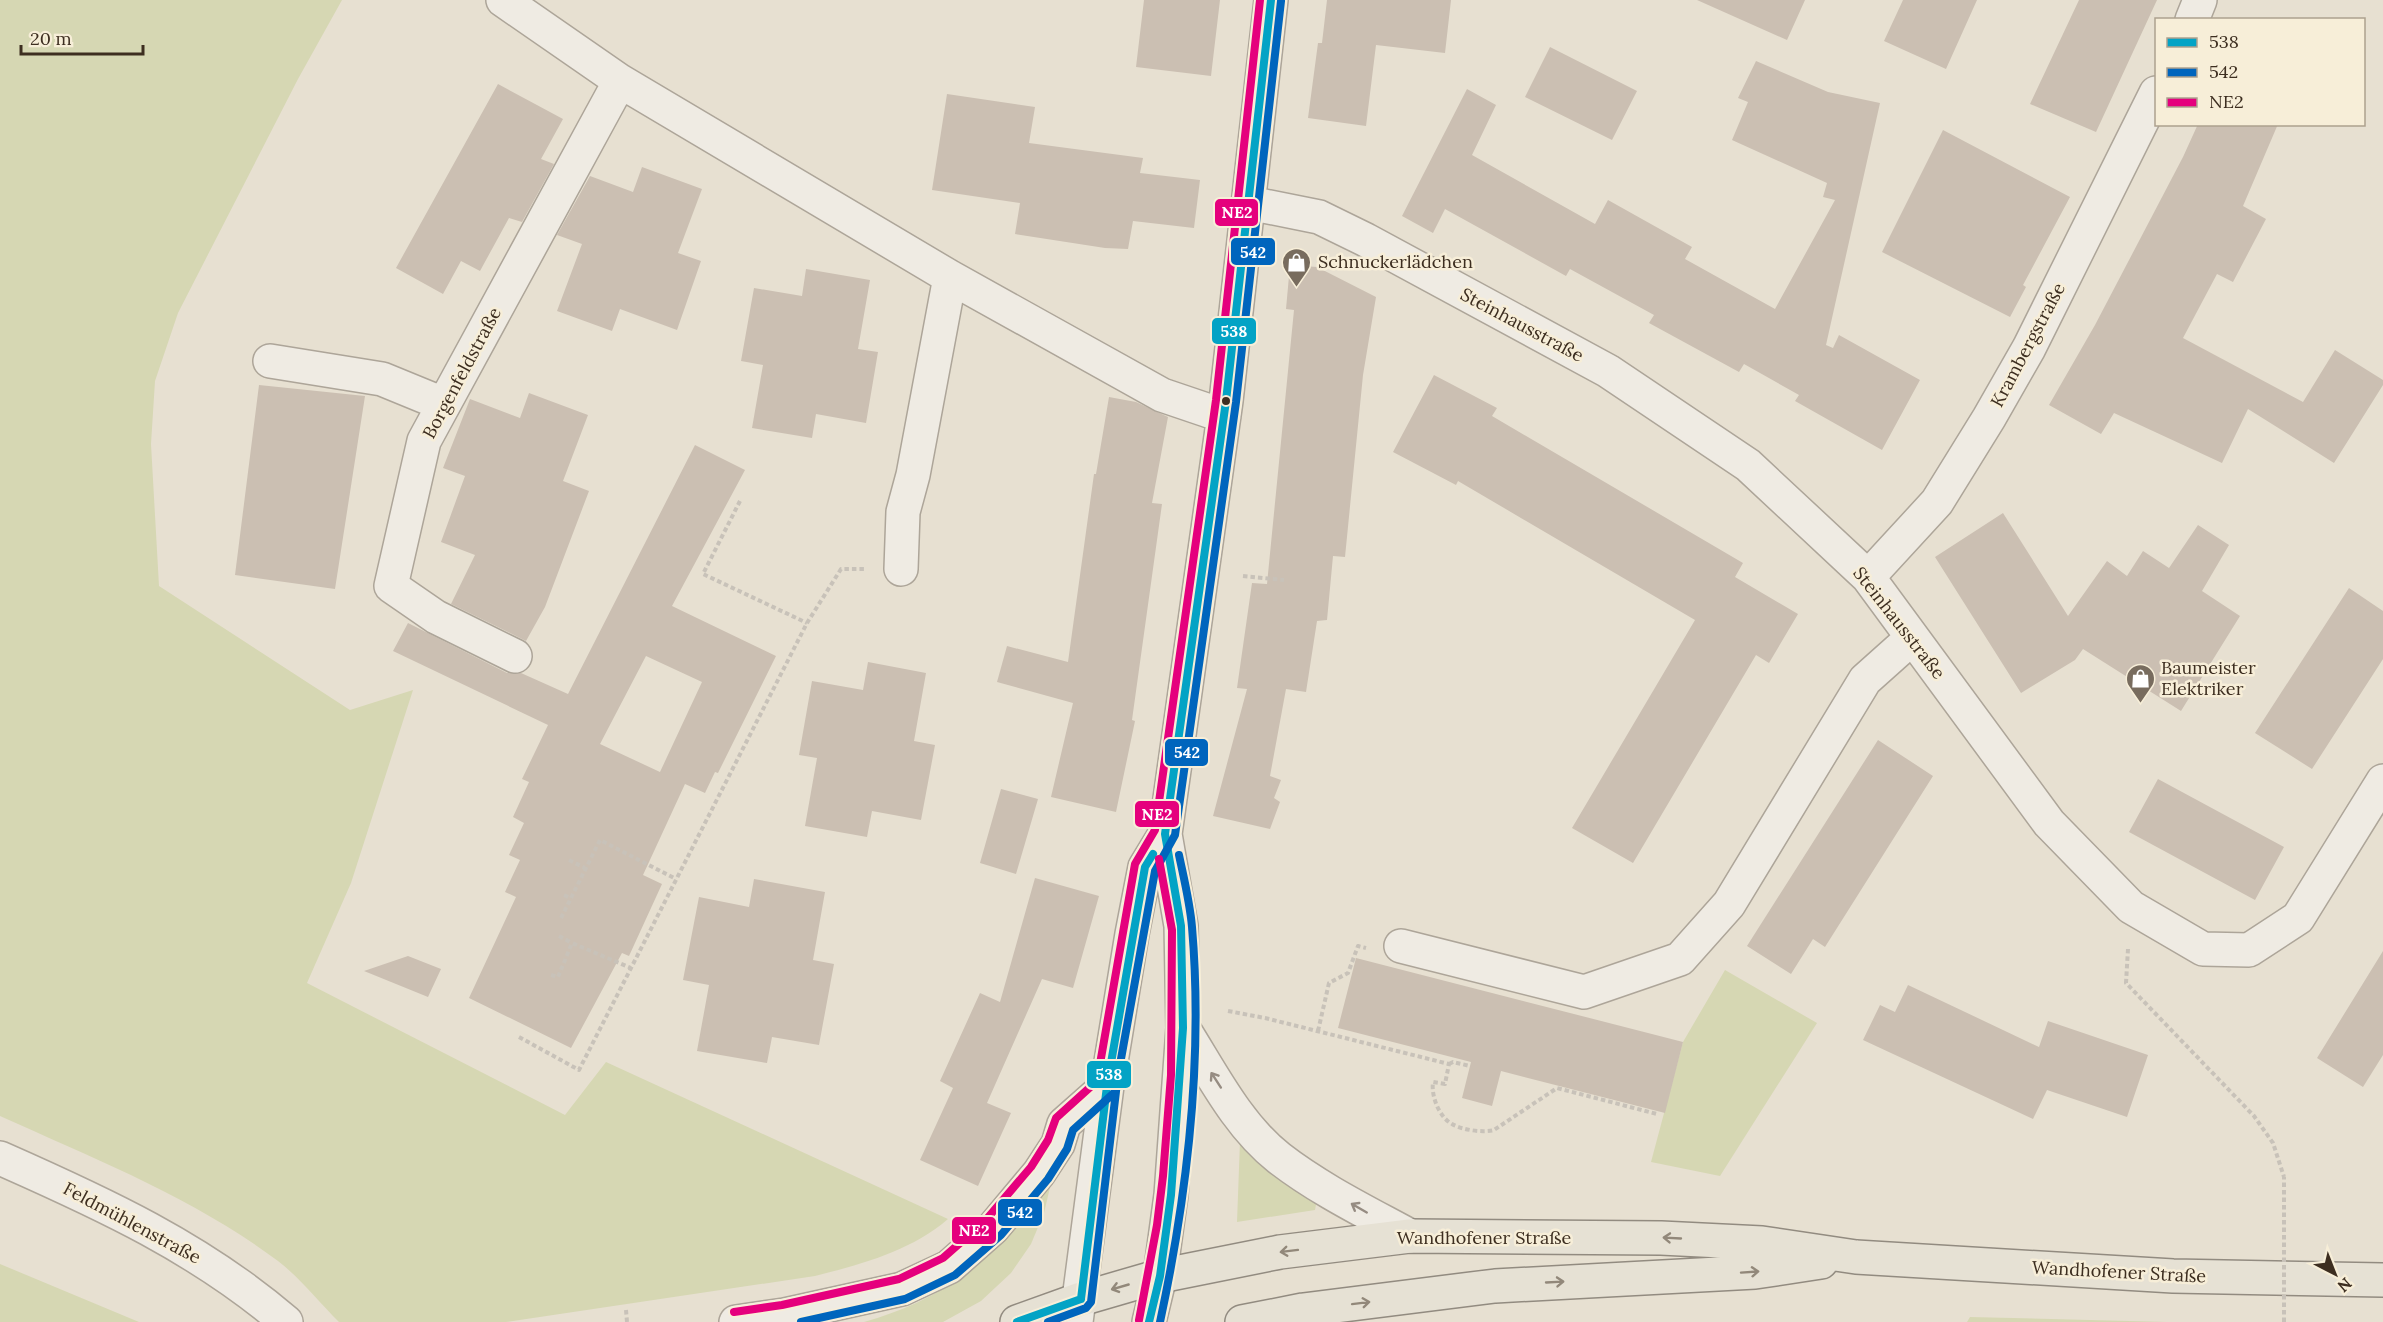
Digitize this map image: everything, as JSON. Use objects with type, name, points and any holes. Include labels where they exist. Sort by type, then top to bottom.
[{"type":"main road","name":"Wandhofener Straße","points":[[1017,1322],[1079,1310],[1160,1276],[1280,1252],[1410,1236],[1672,1238],[1762,1243],[1856,1257],[2173,1275],[2383,1280]]},
{"type":"main road","name":"Wandhofener Straße","points":[[1242,1322],[1303,1310],[1495,1286],[1755,1272],[1856,1257]]},
{"type":"street","points":[[503,0],[620,81],[950,277],[1162,395],[1224,416]]},
{"type":"street","points":[[1149,1322],[1160,1276],[1172,1184],[1183,1028],[1182,926],[1165,834],[1224,416],[1271,0]]},
{"type":"street","points":[[2193,18],[2200,0]]},
{"type":"street","name":"Borgenfeldstraße","points":[[515,656],[436,617],[391,586],[424,441],[620,81]]},
{"type":"street","name":"Krambergstraße","points":[[1868,577],[1938,502],[1989,418],[2029,348],[2155,97]]},
{"type":"street","name":"Steinhausstraße","points":[[1249,202],[1319,217],[1608,371],[1748,465],[1868,577],[2049,823],[2131,907],[2203,950],[2249,950],[2298,918],[2383,781]]},
{"type":"street","points":[[901,569],[903,512],[913,475],[950,277]]},
{"type":"street","points":[[270,361],[382,379],[444,404]]},
{"type":"street","points":[[1401,946],[1584,992],[1680,959],[1729,904],[1865,680],[1912,638]]},
{"type":"street","points":[[1079,1310],[1107,1086],[1145,867],[1165,834]]},
{"type":"street","points":[[1183,1028],[1236,1111],[1278,1157],[1356,1207],[1410,1236]]},
{"type":"street","points":[[736,1322],[784,1316],[902,1289],[949,1267],[993,1228],[1039,1173],[1058,1144],[1064,1124],[1107,1086]]},
{"type":"street","name":"Feldmühlenstraße","points":[[0,1158],[101,1203],[171,1240],[250,1292],[286,1322]]},
{"type":"path","points":[[740,501],[703,574],[807,623]]},
{"type":"path","points":[[519,1036],[579,1070],[807,623],[841,570],[901,569]]},
{"type":"path","points":[[1243,576],[1284,580]]},
{"type":"path","points":[[561,918],[600,840],[676,879]]},
{"type":"path","points":[[569,860],[585,868]]},
{"type":"path","points":[[564,895],[570,898]]},
{"type":"path","points":[[2131,907],[2126,984],[2254,1116],[2273,1143],[2284,1177],[2284,1322]]},
{"type":"path","points":[[559,936],[631,968]]},
{"type":"path","points":[[551,975],[558,977],[572,943]]},
{"type":"path","points":[[1318,1031],[1329,983],[1348,973],[1358,946],[1361,947]]},
{"type":"path","points":[[1228,1011],[1449,1064],[1453,1062],[1470,1066]]},
{"type":"path","points":[[1449,1064],[1445,1084],[1433,1082],[1431,1092],[1442,1115],[1452,1125],[1485,1132],[1494,1130],[1557,1088],[1657,1114]]},
{"type":"path","points":[[626,1310],[627,1322]]},
{"type":"green space","points":[[0,0],[342,0],[298,79],[178,313],[155,381],[151,444],[159,586],[350,710],[413,690],[351,883],[307,983],[565,1115],[606,1062],[948,1219],[934,1230],[885,1255],[815,1276],[506,1322],[339,1322],[302,1282],[246,1238],[143,1181],[0,1116]]},
{"type":"green space","points":[[1725,970],[1817,1023],[1720,1176],[1651,1162],[1683,1042]]},
{"type":"green space","points":[[1240,1141],[1317,1199],[1315,1210],[1237,1222]]},
{"type":"green space","points":[[1051,1183],[1044,1213],[1031,1244],[1011,1273],[981,1301],[943,1322],[864,1322],[917,1302],[967,1273],[1001,1242]]},
{"type":"green space","points":[[0,1264],[127,1317],[139,1322],[0,1322]]},
{"type":"green space","points":[[1970,1317],[2167,1322],[1967,1322]]},
{"type":"building","points":[[1144,0],[1220,0],[1211,76],[1136,67]]},
{"type":"building","points":[[1327,0],[1451,0],[1445,53],[1376,45],[1366,126],[1308,118],[1318,43],[1322,43]]},
{"type":"building","points":[[1697,0],[1805,0],[1787,40]]},
{"type":"building","points":[[1903,0],[1977,0],[1946,69],[1884,41]]},
{"type":"building","points":[[2079,0],[2157,0],[2096,132],[2030,104]]},
{"type":"building","points":[[1550,47],[1637,91],[1612,140],[1525,97]]},
{"type":"building","points":[[1756,61],[1828,92],[1880,103],[1826,345],[1833,348],[1839,335],[1920,380],[1882,450],[1795,401],[1799,395],[1744,364],[1739,372],[1649,323],[1654,315],[1570,269],[1566,276],[1445,209],[1433,233],[1402,216],[1467,89],[1496,105],[1472,155],[1595,224],[1608,200],[1692,247],[1685,259],[1775,309],[1835,200],[1823,197],[1827,183],[1732,140],[1748,102],[1738,98]]},
{"type":"building","points":[[498,84],[563,119],[541,159],[554,164],[522,222],[509,218],[480,271],[461,261],[443,294],[396,268]]},
{"type":"building","points":[[947,94],[1035,107],[1029,143],[1143,158],[1140,173],[1200,180],[1194,228],[1133,221],[1128,249],[1105,248],[1015,234],[1020,203],[932,190]]},
{"type":"building","points":[[2197,126],[2277,126],[2243,206],[2266,219],[2233,282],[2217,274],[2183,338],[2303,402],[2335,350],[2383,380],[2383,385],[2334,463],[2248,409],[2222,463],[2114,413],[2101,434],[2049,405],[2095,325]]},
{"type":"building","points":[[1943,130],[2070,197],[2023,285],[2026,287],[2010,317],[1882,252]]},
{"type":"building","points":[[642,167],[702,189],[678,253],[701,261],[677,330],[620,309],[612,331],[557,311],[582,244],[557,235],[590,176],[633,192]]},
{"type":"building","points":[[1290,265],[1317,267],[1376,297],[1363,375],[1345,557],[1333,556],[1327,620],[1317,621],[1306,692],[1286,689],[1270,776],[1281,780],[1274,798],[1280,802],[1270,829],[1213,816],[1247,689],[1237,688],[1252,583],[1267,584],[1294,310],[1286,309]]},
{"type":"building","points":[[806,269],[870,280],[858,349],[878,352],[866,423],[816,414],[812,438],[752,428],[763,365],[741,361],[754,288],[802,296]]},
{"type":"building","points":[[1434,375],[1497,408],[1492,416],[1743,563],[1735,577],[1798,614],[1769,663],[1756,655],[1633,863],[1572,828],[1695,620],[1458,481],[1456,485],[1393,452]]},
{"type":"building","points":[[259,385],[365,396],[335,589],[235,575]]},
{"type":"building","points":[[529,393],[588,415],[563,481],[589,491],[545,607],[526,641],[451,604],[475,555],[441,542],[465,476],[443,468],[470,399],[520,418]]},
{"type":"building","points":[[1109,397],[1136,402],[1168,417],[1152,503],[1162,504],[1132,720],[1135,721],[1116,812],[1051,797],[1073,703],[997,682],[1007,646],[1068,662],[1094,474],[1096,474]]},
{"type":"building","points":[[695,445],[745,470],[672,606],[776,656],[718,773],[715,772],[705,793],[685,784],[643,875],[662,884],[629,956],[622,953],[571,1048],[469,998],[516,897],[505,892],[520,860],[509,855],[524,823],[513,817],[529,782],[522,779],[548,725],[393,651],[408,623],[507,673],[521,673],[568,694]],"holes":[[[646,656],[702,682],[660,772],[600,744]]]},
{"type":"building","points":[[2003,513],[2068,616],[2107,561],[2127,576],[2143,551],[2169,568],[2198,525],[2229,545],[2202,591],[2240,616],[2181,711],[2083,649],[2075,660],[2021,693],[1935,557]]},
{"type":"building","points":[[2349,588],[2383,611],[2383,659],[2312,769],[2255,733]]},
{"type":"building","points":[[868,662],[926,673],[914,741],[935,745],[921,820],[872,811],[867,837],[805,826],[817,758],[799,755],[812,681],[863,690]]},
{"type":"building","points":[[1878,740],[1933,776],[1825,947],[1813,939],[1791,974],[1747,946]]},
{"type":"building","points":[[2158,779],[2284,847],[2255,900],[2129,832]]},
{"type":"building","points":[[1001,789],[1038,799],[1016,874],[980,863]]},
{"type":"building","points":[[1035,878],[1099,896],[1073,988],[1042,979],[987,1103],[1011,1113],[978,1186],[920,1160],[953,1088],[940,1081],[980,993],[1000,1002]]},
{"type":"building","points":[[754,879],[825,892],[813,960],[834,964],[819,1045],[772,1037],[767,1063],[697,1051],[709,985],[683,980],[699,897],[749,907]]},
{"type":"building","points":[[2383,951],[2383,1055],[2363,1087],[2317,1058]]},
{"type":"building","points":[[408,956],[441,969],[428,997],[364,971]]},
{"type":"building","points":[[1356,958],[1683,1042],[1665,1113],[1501,1071],[1492,1106],[1462,1098],[1471,1062],[1338,1028]]},
{"type":"building","points":[[1908,985],[2039,1047],[2048,1021],[2148,1055],[2127,1117],[2047,1090],[2033,1119],[1863,1040],[1880,1005],[1895,1012]]},
{"type":"transit line","name":"NE2","points":[[734,1312],[782,1305],[899,1279],[943,1258],[985,1221],[1031,1167],[1048,1140],[1056,1118],[1097,1081],[1135,864],[1155,830],[1216,400],[1260,0]]},
{"type":"transit line","name":"538","points":[[1149,1322],[1160,1276],[1171,1195],[1183,1028],[1181,926],[1165,834],[1226,401],[1271,0]]},
{"type":"transit line","name":"542","points":[[801,1322],[905,1299],[955,1275],[1001,1235],[1048,1179],[1067,1149],[1073,1130],[1115,1092],[1155,871],[1175,835],[1236,402],[1281,1]]},
{"type":"transit line","name":"538","points":[[1081,1299],[1107,1086],[1145,867],[1153,854]]},
{"type":"transit line","name":"542","points":[[1160,1322],[1185,1176],[1194,1075],[1195,976],[1192,927],[1179,855]]},
{"type":"transit line","name":"NE2","points":[[1139,1320],[1157,1225],[1171,1075],[1172,930],[1159,859]]},
{"type":"transit line","name":"542","points":[[1048,1322],[1086,1308],[1091,1302],[1117,1083]]},
{"type":"transit line","name":"538","points":[[1017,1322],[1081,1299]]},
{"type":"place","name":"Schnuckerlädchen","points":[[1297,288]]},
{"type":"place","name":"Baumeister Elektriker","points":[[2140,704]]}]
